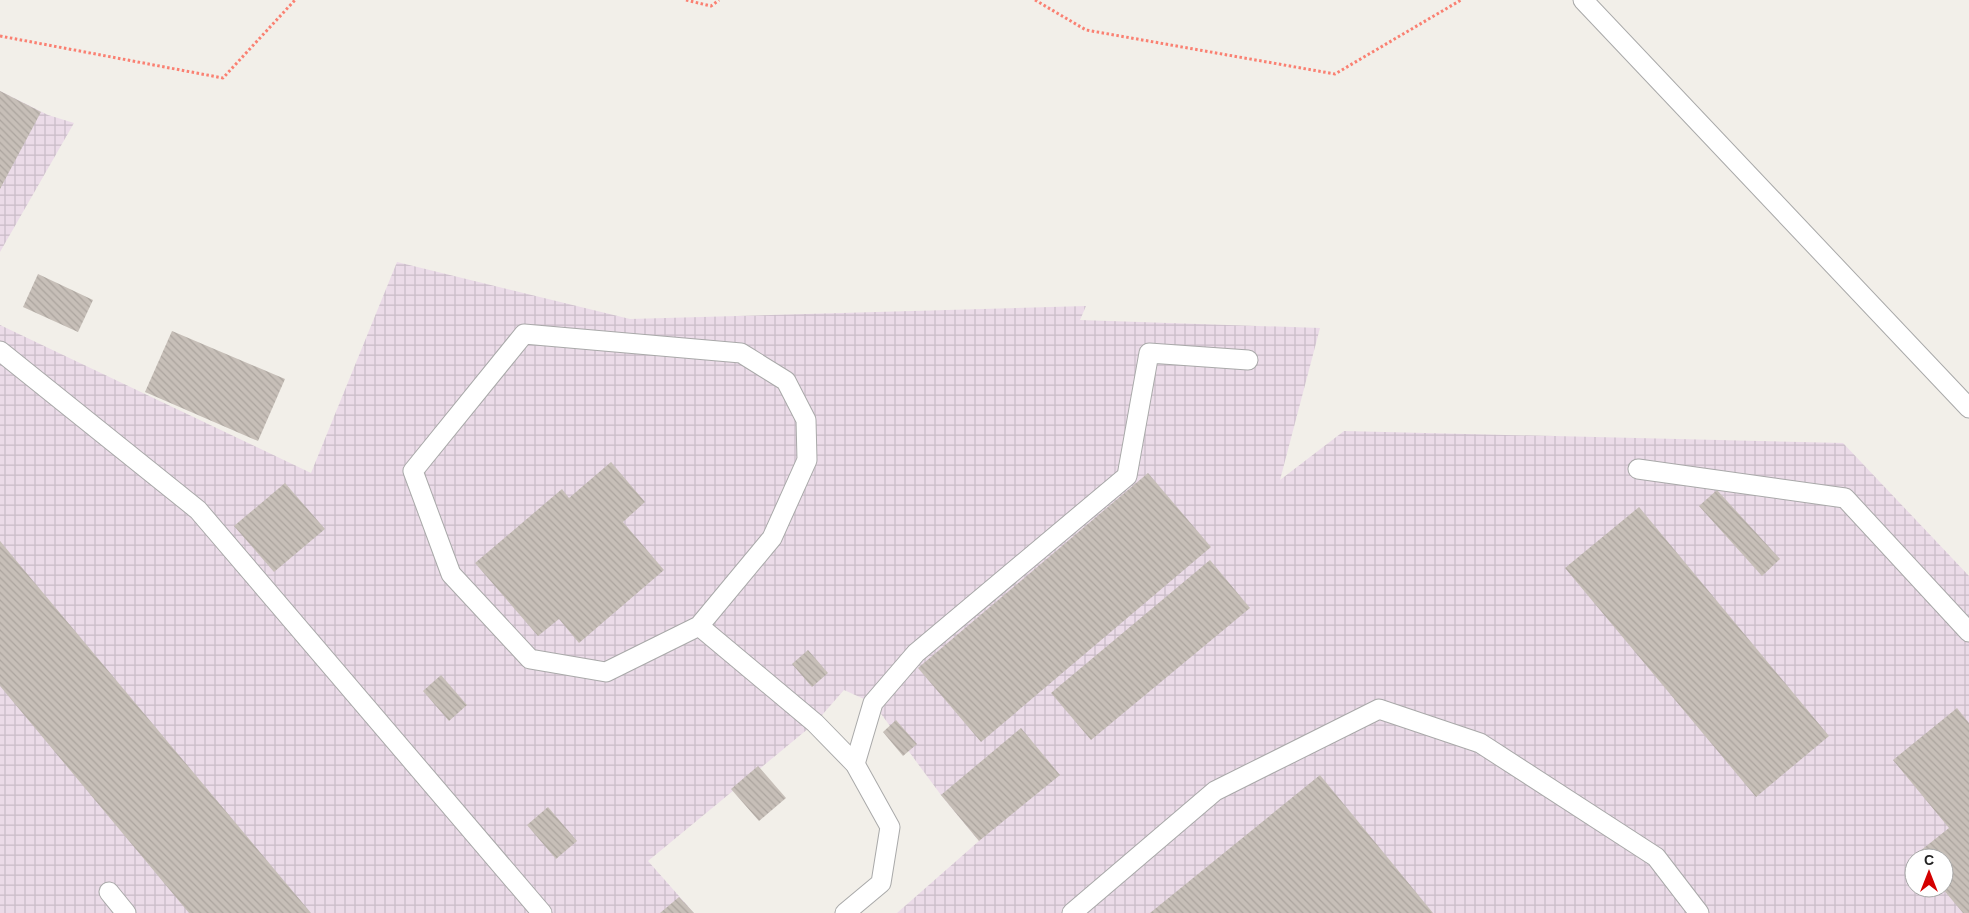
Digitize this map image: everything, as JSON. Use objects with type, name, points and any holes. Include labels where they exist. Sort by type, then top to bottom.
[{"type":"lane","points":[[1583,0],[1969,408]]},
{"type":"lane","points":[[524,334],[741,353],[786,382],[806,420],[807,460],[772,538],[699,626],[606,672],[530,660],[451,574],[413,471],[524,334]]},
{"type":"lane","points":[[0,351],[198,510],[542,913]]},
{"type":"lane","points":[[855,764],[873,703],[916,653],[1127,476],[1149,353],[1248,360]]},
{"type":"lane","points":[[1638,469],[1844,498],[1969,632]]},
{"type":"lane","points":[[699,626],[815,723],[855,764],[890,827],[881,882],[845,913]]},
{"type":"lane","points":[[1072,913],[1215,791],[1379,709],[1480,743],[1656,857],[1699,913]]},
{"type":"lane","points":[[109,892],[126,913]]},
{"type":"path","points":[[0,36],[223,78],[295,0]]},
{"type":"path","points":[[686,0],[710,6],[719,0]]},
{"type":"path","points":[[1035,0],[1086,30],[1335,74],[1461,0]]},
{"type":"shaded area","points":[[0,91],[48,115],[74,123],[0,252]]},
{"type":"shaded area","points":[[397,262],[630,319],[1086,306],[1080,320],[1320,328],[1280,480],[1344,431],[1843,443],[1969,576],[1969,913],[897,913],[979,841],[941,795],[873,703],[844,690],[815,723],[648,861],[694,913],[0,913],[0,325],[311,473]]},
{"type":"building","points":[[0,91],[41,112],[0,189]]},
{"type":"building","points":[[38,274],[93,300],[78,332],[23,307]]},
{"type":"building","points":[[172,331],[285,379],[258,441],[145,392]]},
{"type":"building","points":[[611,462],[645,502],[623,522],[664,570],[579,643],[559,619],[538,636],[475,563],[562,489],[569,498]]},
{"type":"building","points":[[1148,473],[1211,547],[981,742],[918,668]]},
{"type":"building","points":[[285,483],[325,529],[274,572],[234,526]]},
{"type":"building","points":[[1717,490],[1780,559],[1762,576],[1699,506]]},
{"type":"building","points":[[1639,507],[1829,736],[1756,797],[1565,568]]},
{"type":"building","points":[[0,541],[311,913],[189,913],[0,686]]},
{"type":"building","points":[[1210,560],[1250,608],[1091,740],[1051,693]]},
{"type":"building","points":[[808,650],[828,673],[812,687],[792,664]]},
{"type":"building","points":[[441,675],[467,705],[449,721],[423,691]]},
{"type":"building","points":[[1957,708],[1969,723],[1969,913],[1963,913],[1950,898],[1954,898],[1954,848],[1924,848],[1949,828],[1893,760]]},
{"type":"building","points":[[896,720],[917,744],[903,756],[883,732]]},
{"type":"building","points":[[1021,728],[1060,775],[979,841],[941,795]]},
{"type":"building","points":[[758,766],[786,798],[759,821],[731,789]]},
{"type":"building","points":[[1320,775],[1433,913],[1150,913]]},
{"type":"building","points":[[548,807],[577,841],[556,859],[527,825]]},
{"type":"building","points":[[679,897],[694,913],[660,913]]}]
